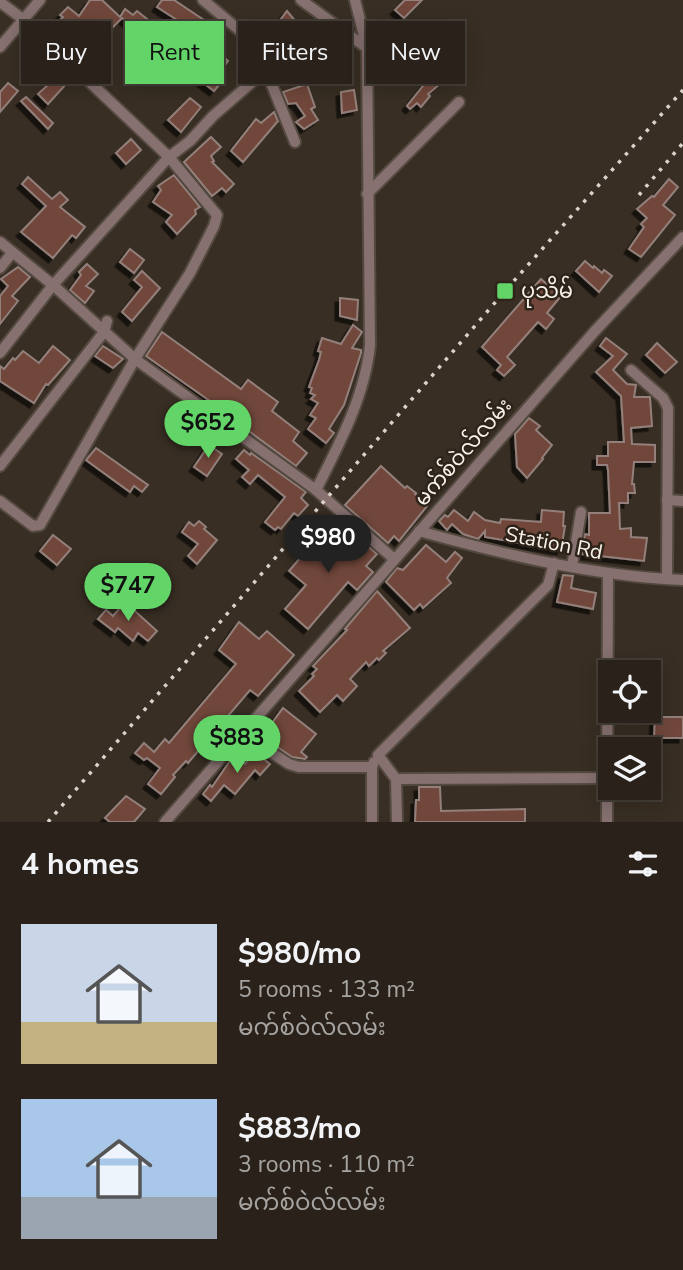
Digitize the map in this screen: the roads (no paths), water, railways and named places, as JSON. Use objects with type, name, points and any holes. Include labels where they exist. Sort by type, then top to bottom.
[{"type":"street","points":[[0,47],[40,0]]},
{"type":"street","points":[[203,0],[238,30]]},
{"type":"street","points":[[301,0],[366,47]]},
{"type":"street","points":[[355,0],[366,44]]},
{"type":"street","points":[[0,2],[23,20],[169,158],[217,215],[190,273],[135,359],[40,525],[33,526],[0,501]]},
{"type":"street","points":[[0,353],[53,285],[169,158],[250,84]]},
{"type":"street","points":[[273,84],[295,142]]},
{"type":"street","points":[[316,490],[343,439],[369,360],[367,84]]},
{"type":"street","points":[[368,194],[459,102]]},
{"type":"street","name":"မက်စ်ဝဲလ်လမ်း","points":[[165,822],[594,332],[683,237]]},
{"type":"street","points":[[0,242],[105,327],[135,359],[316,490],[394,559]]},
{"type":"street","points":[[0,268],[12,253]]},
{"type":"street","points":[[0,466],[105,327]]},
{"type":"street","points":[[631,370],[663,398],[667,408],[667,579]]},
{"type":"street","points":[[667,500],[683,501]]},
{"type":"street","points":[[572,566],[581,512]]},
{"type":"street","name":"Station Rd","points":[[419,531],[501,552],[626,577],[683,580]]},
{"type":"street","points":[[372,822],[372,767],[378,755],[548,585],[554,563]]},
{"type":"street","points":[[607,737],[608,573]]},
{"type":"street","points":[[243,734],[289,764],[299,767],[372,767]]},
{"type":"street","points":[[378,755],[396,779],[397,822]]},
{"type":"street","points":[[396,779],[598,778]]},
{"type":"street","points":[[607,800],[607,822]]},
{"type":"railway","points":[[48,822],[505,291],[683,90]]},
{"type":"railway","points":[[639,195],[683,143]]},
{"type":"place","name":"ပုသိမ်","points":[[505,291]]}]
